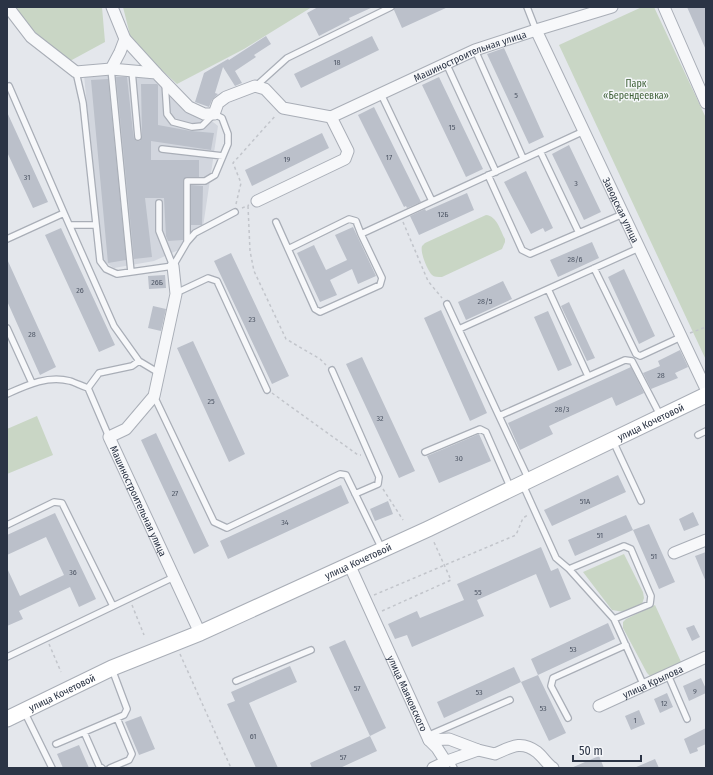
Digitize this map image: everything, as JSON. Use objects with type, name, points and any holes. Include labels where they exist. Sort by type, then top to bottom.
[{"type":"main road","name":"улица Кочетовой","points":[[7,719],[112,668],[200,633],[382,550],[662,418],[706,395]]},
{"type":"street","points":[[8,7],[31,37],[76,72],[111,69],[156,73]]},
{"type":"street","points":[[112,7],[125,39],[189,107],[204,114],[214,114],[218,103],[226,97],[255,86],[265,89],[283,108],[331,117],[348,151],[345,159],[252,203]]},
{"type":"street","name":"Машиностроительная улица","points":[[331,117],[475,50],[612,7]]},
{"type":"street","points":[[664,7],[706,103]]},
{"type":"street","name":"Заводская улица","points":[[536,30],[706,389]]},
{"type":"street","points":[[111,69],[125,39]]},
{"type":"street","name":"Машиностроительная улица","points":[[173,266],[176,294],[154,396],[126,429],[109,437],[200,633]]},
{"type":"street","points":[[674,553],[706,540]]},
{"type":"street","name":"улица Маяковского","points":[[349,564],[428,738],[449,739],[478,750],[495,754],[513,746],[526,745],[537,752],[553,768]]},
{"type":"street","name":"улица Крылова","points":[[599,706],[706,658]]},
{"type":"street","points":[[428,738],[450,763]]},
{"type":"street","points":[[433,768],[450,763],[478,750]]},
{"type":"lane","points":[[255,86],[287,58],[391,7]]},
{"type":"lane","points":[[527,7],[536,30]]},
{"type":"lane","points":[[475,50],[524,158]]},
{"type":"lane","points":[[446,63],[496,172]]},
{"type":"lane","points":[[111,69],[131,272]]},
{"type":"lane","points":[[132,71],[138,137]]},
{"type":"lane","points":[[76,72],[83,103],[100,262],[106,268],[117,274],[173,266],[195,233],[234,212]]},
{"type":"lane","points":[[165,81],[167,114],[173,122],[192,127],[202,126],[214,114],[222,118],[228,134],[227,148],[215,175],[205,181],[187,181],[188,242]]},
{"type":"lane","points":[[9,86],[114,326],[139,361],[159,373]]},
{"type":"lane","points":[[381,94],[432,201]]},
{"type":"lane","points":[[361,234],[584,130]]},
{"type":"lane","points":[[162,150],[223,156]]},
{"type":"lane","points":[[540,151],[579,233]]},
{"type":"lane","points":[[488,175],[522,250],[530,254],[623,214]]},
{"type":"lane","points":[[159,203],[159,231],[173,266]]},
{"type":"lane","points":[[7,239],[64,212]]},
{"type":"lane","points":[[276,222],[314,309],[320,312],[380,285],[382,278],[356,221],[349,220],[288,249]]},
{"type":"lane","points":[[70,225],[96,225]]},
{"type":"lane","points":[[459,329],[639,248]]},
{"type":"lane","points":[[594,268],[636,354],[640,356],[681,337]]},
{"type":"lane","points":[[176,294],[208,278],[217,281],[267,390]]},
{"type":"lane","points":[[548,289],[588,376]]},
{"type":"lane","points":[[447,304],[499,416],[521,484]]},
{"type":"lane","points":[[7,328],[32,383]]},
{"type":"lane","points":[[499,416],[625,360],[632,361],[662,418]]},
{"type":"lane","points":[[88,388],[99,373],[132,366],[139,361]]},
{"type":"lane","points":[[332,370],[379,477],[378,484],[356,494]]},
{"type":"lane","points":[[7,394],[32,383],[47,380],[70,381],[88,388],[109,437]]},
{"type":"lane","points":[[154,396],[214,522],[227,528],[340,474],[346,475],[382,550]]},
{"type":"lane","points":[[425,452],[480,429],[486,432],[521,484],[556,558],[569,569],[614,619],[644,686]]},
{"type":"lane","points":[[698,435],[706,431]]},
{"type":"lane","points":[[613,440],[641,501]]},
{"type":"lane","points":[[7,525],[54,502],[62,503],[113,606]]},
{"type":"lane","points":[[569,569],[624,546],[631,549],[651,596],[650,604],[614,619]]},
{"type":"lane","points":[[7,657],[174,577]]},
{"type":"lane","points":[[568,718],[551,686],[553,678],[626,645]]},
{"type":"lane","points":[[236,681],[311,650]]},
{"type":"lane","points":[[56,744],[124,715],[127,709],[112,668]]},
{"type":"lane","points":[[668,675],[687,719]]},
{"type":"lane","points":[[428,738],[510,700]]},
{"type":"lane","points":[[24,710],[52,768]]},
{"type":"lane","points":[[110,768],[129,760],[132,754],[117,718]]},
{"type":"lane","points":[[84,732],[99,766],[102,768]]},
{"type":"path","points":[[233,163],[283,108]]},
{"type":"path","points":[[227,148],[241,183],[234,212]]},
{"type":"path","points":[[234,212],[252,203],[250,250],[254,271],[286,339],[320,359],[332,370]]},
{"type":"path","points":[[400,216],[428,281],[447,304]]},
{"type":"path","points":[[681,337],[706,327]]},
{"type":"path","points":[[267,390],[358,454],[370,456]]},
{"type":"path","points":[[378,481],[402,520]]},
{"type":"path","points":[[365,599],[516,535],[523,518],[535,511]]},
{"type":"path","points":[[372,615],[451,580],[433,540]]},
{"type":"path","points":[[129,598],[144,635]]},
{"type":"path","points":[[46,638],[61,672]]},
{"type":"path","points":[[175,643],[231,768]]},
{"type":"shaded area","points":[[125,72],[158,79],[218,126],[203,227],[184,233],[183,248],[154,261],[114,268],[102,260],[84,75]]},
{"type":"green space","points":[[12,7],[102,7],[105,42],[70,61],[49,47]]},
{"type":"green space","points":[[123,7],[312,7],[244,49],[177,84],[132,43]]},
{"type":"green space","name":"Парк «Берендеевка»","points":[[642,7],[654,7],[706,118],[706,360],[559,45]]},
{"type":"green space","points":[[486,215],[493,218],[500,228],[505,239],[502,249],[442,277],[435,277],[432,275],[424,261],[422,246],[425,243]]},
{"type":"green space","points":[[37,416],[53,455],[7,474],[7,429]]},
{"type":"green space","points":[[624,554],[643,592],[644,598],[642,604],[624,612],[612,610],[583,572]]},
{"type":"green space","points":[[655,605],[682,664],[655,677],[650,676],[647,673],[623,628],[623,622],[626,619]]},
{"type":"building","points":[[318,7],[373,7],[349,18],[350,20],[319,36],[307,13]]},
{"type":"building","points":[[395,7],[448,7],[402,28],[394,10]]},
{"type":"building","points":[[687,7],[706,7],[706,50]]},
{"type":"building","points":[[266,36],[271,44],[254,55],[256,57],[235,71],[242,83],[235,86],[223,67],[215,93],[218,94],[212,100],[209,107],[195,102],[204,73],[228,59],[229,60]]},
{"type":"building","points":[[372,36],[379,50],[301,88],[294,74]]},
{"type":"building","points":[[504,48],[544,137],[529,144],[487,54]]},
{"type":"building","points":[[116,77],[127,77],[133,132],[136,141],[140,141],[142,137],[141,84],[158,85],[158,125],[191,131],[214,133],[211,150],[151,141],[151,160],[199,160],[199,177],[187,177],[183,181],[183,240],[168,241],[166,236],[164,198],[145,198],[152,257],[134,259]]},
{"type":"building","points":[[439,77],[483,169],[466,177],[422,85]]},
{"type":"building","points":[[108,79],[126,260],[108,263],[91,80]]},
{"type":"building","points":[[374,107],[421,202],[407,208],[406,206],[404,207],[358,115]]},
{"type":"building","points":[[7,112],[48,202],[33,208],[7,152]]},
{"type":"building","points":[[322,133],[329,148],[252,186],[245,170]]},
{"type":"building","points":[[569,145],[601,212],[584,220],[552,154]]},
{"type":"building","points":[[526,171],[553,228],[545,232],[543,228],[531,234],[504,182]]},
{"type":"building","points":[[191,185],[203,186],[202,225],[191,225]]},
{"type":"building","points":[[467,193],[474,210],[419,235],[410,216],[425,209],[426,211]]},
{"type":"building","points":[[353,227],[376,276],[358,284],[352,269],[330,280],[337,295],[320,302],[297,253],[314,245],[326,270],[347,260],[335,235]]},
{"type":"building","points":[[61,228],[115,345],[99,352],[45,235]]},
{"type":"building","points":[[592,242],[599,258],[558,277],[550,260]]},
{"type":"building","points":[[231,253],[289,376],[272,384],[214,261]]},
{"type":"building","points":[[7,259],[56,367],[40,375],[7,301]]},
{"type":"building","points":[[624,269],[655,336],[639,344],[608,277]]},
{"type":"building","points":[[165,275],[166,288],[149,289],[148,276]]},
{"type":"building","points":[[503,281],[512,299],[466,320],[458,302]]},
{"type":"building","points":[[569,302],[595,358],[587,361],[561,306]]},
{"type":"building","points":[[153,306],[166,309],[161,331],[148,328]]},
{"type":"building","points":[[441,310],[487,413],[470,421],[424,318]]},
{"type":"building","points":[[548,311],[572,365],[558,371],[534,317]]},
{"type":"building","points":[[193,341],[245,454],[229,462],[177,348]]},
{"type":"building","points":[[680,350],[688,367],[675,373],[678,378],[651,389],[643,373],[660,366],[658,361]]},
{"type":"building","points":[[362,357],[415,471],[399,478],[346,364]]},
{"type":"building","points":[[631,367],[644,393],[616,406],[612,397],[549,426],[553,434],[520,450],[508,423]]},
{"type":"building","points":[[156,433],[209,546],[194,554],[141,440]]},
{"type":"building","points":[[479,434],[491,461],[439,483],[427,456]]},
{"type":"building","points":[[618,475],[626,492],[552,526],[544,510]]},
{"type":"building","points":[[341,485],[349,503],[228,559],[220,541]]},
{"type":"building","points":[[388,501],[393,514],[375,521],[370,509]]},
{"type":"building","points":[[693,512],[699,525],[684,531],[679,519]]},
{"type":"building","points":[[55,513],[96,599],[79,607],[70,587],[19,611],[23,619],[7,626],[7,568],[20,596],[64,575],[46,537],[7,555],[7,535]]},
{"type":"building","points":[[626,515],[633,530],[575,556],[568,540]]},
{"type":"building","points":[[649,524],[675,582],[659,589],[633,530]]},
{"type":"building","points":[[541,547],[551,571],[558,568],[571,599],[550,608],[536,574],[477,600],[484,616],[412,647],[407,635],[395,639],[388,624],[417,611],[420,618],[464,600],[457,584]]},
{"type":"building","points":[[706,552],[706,582],[695,556]]},
{"type":"building","points":[[608,623],[615,639],[538,675],[531,659]]},
{"type":"building","points":[[694,625],[700,637],[692,641],[686,628]]},
{"type":"building","points":[[345,640],[386,728],[370,736],[329,647]]},
{"type":"building","points":[[290,666],[297,682],[249,703],[278,768],[256,768],[227,704],[235,701],[231,692]]},
{"type":"building","points":[[514,667],[521,682],[444,718],[437,702]]},
{"type":"building","points":[[538,675],[566,733],[549,741],[521,682]]},
{"type":"building","points":[[701,678],[706,689],[706,693],[689,701],[683,686]]},
{"type":"building","points":[[667,693],[673,707],[660,713],[654,699]]},
{"type":"building","points":[[639,710],[645,724],[631,730],[625,716]]},
{"type":"building","points":[[141,716],[155,749],[139,755],[125,722]]},
{"type":"building","points":[[706,728],[706,744],[697,748],[698,751],[690,754],[684,739]]},
{"type":"building","points":[[370,736],[377,751],[340,768],[312,768],[310,763]]},
{"type":"building","points":[[79,745],[89,768],[63,768],[57,754]]},
{"type":"building","points":[[599,756],[604,768],[571,768]]},
{"type":"building","points":[[655,759],[659,768],[634,768]]}]
